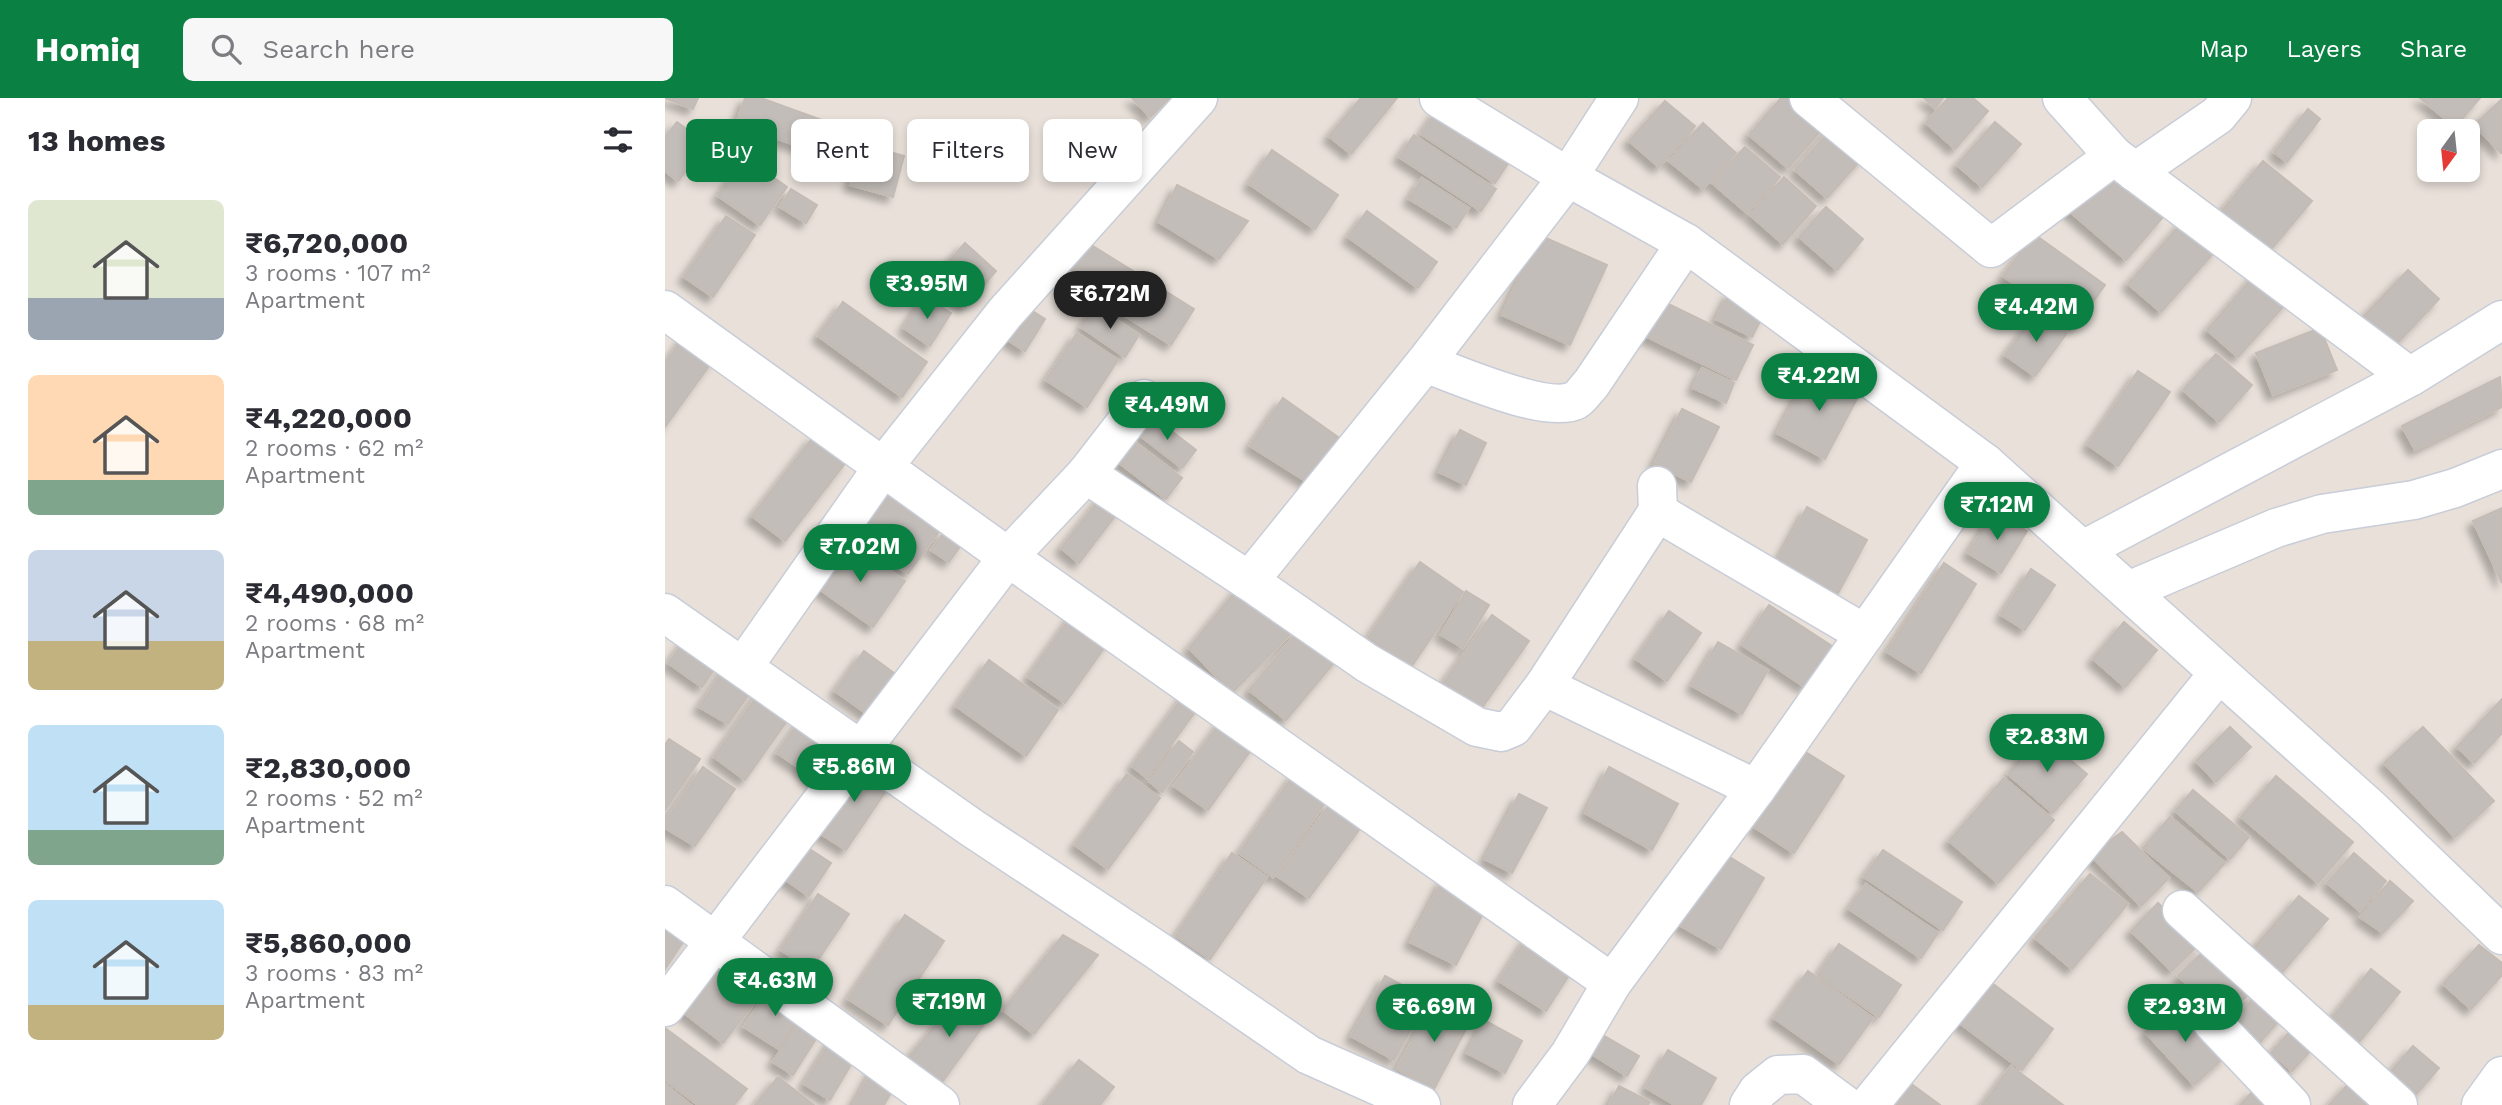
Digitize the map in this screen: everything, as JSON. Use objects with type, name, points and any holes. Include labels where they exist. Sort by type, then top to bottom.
[{"type":"street","points":[[743,667],[884,467],[1005,313],[1198,98]]},
{"type":"street","points":[[1439,98],[1567,177],[1686,243],[1985,463],[2371,809],[2502,935]]},
{"type":"street","points":[[1249,581],[1425,363],[1567,177],[1619,98]]},
{"type":"street","points":[[1809,98],[1991,248],[2125,164],[2218,115],[2232,98]]},
{"type":"street","points":[[2062,98],[2125,164],[2410,377]]},
{"type":"street","points":[[1425,363],[1534,401],[1556,403],[1576,400],[1591,384],[1686,243]]},
{"type":"street","points":[[665,310],[1008,557],[1612,983]]},
{"type":"street","points":[[2083,551],[2410,377],[2502,320]]},
{"type":"street","points":[[665,1007],[1008,557],[1086,474],[1144,400]]},
{"type":"street","points":[[1532,1105],[1570,1054],[1612,983],[1756,789],[1985,463]]},
{"type":"street","points":[[2128,591],[2276,528],[2322,514],[2414,500],[2455,488],[2502,469]]},
{"type":"street","points":[[1086,474],[1249,581],[1367,663],[1477,727],[1489,731],[1501,732],[1514,727],[1544,686],[1657,498],[1669,519],[1865,634]]},
{"type":"street","points":[[665,613],[861,751],[1308,1055],[1421,1105]]},
{"type":"street","points":[[1869,1105],[2219,673]]},
{"type":"street","points":[[1544,686],[1756,789]]},
{"type":"street","points":[[665,905],[926,1101]]},
{"type":"street","points":[[2182,910],[2397,1105]]},
{"type":"street","points":[[2212,1022],[2291,1105]]},
{"type":"street","points":[[1749,1105],[1758,1091],[1778,1075],[1804,1074],[1845,1105]]},
{"type":"street","points":[[2481,1105],[2502,1076]]},
{"type":"building","points":[[665,98],[698,98],[693,109]]},
{"type":"building","points":[[745,98],[761,98],[819,119],[791,119],[791,144],[777,139],[777,119],[738,119]]},
{"type":"building","points":[[1132,98],[1170,98],[1150,117]]},
{"type":"building","points":[[1361,98],[1397,98],[1351,154],[1329,136]]},
{"type":"building","points":[[1781,98],[1807,98],[1831,119],[1788,168],[1749,135]]},
{"type":"building","points":[[1924,98],[1943,98],[1935,108]]},
{"type":"building","points":[[1948,98],[1973,98],[1988,111],[1955,149],[1926,123]]},
{"type":"building","points":[[2420,98],[2480,98],[2462,119],[2445,119]]},
{"type":"building","points":[[2502,99],[2501,153],[2480,131],[2480,119]]},
{"type":"building","points":[[1665,101],[1695,126],[1659,167],[1629,141]]},
{"type":"building","points":[[2308,109],[2320,119],[2287,162],[2274,152]]},
{"type":"building","points":[[1437,110],[1511,159],[1495,183],[1421,134]]},
{"type":"building","points":[[677,122],[686,129],[686,171],[678,181],[665,171],[665,137]]},
{"type":"building","points":[[1995,122],[2021,144],[1982,187],[1957,165]]},
{"type":"building","points":[[1703,123],[1736,153],[1703,189],[1669,161]]},
{"type":"building","points":[[1834,126],[1866,154],[1827,198],[1795,170]]},
{"type":"building","points":[[1414,135],[1496,189],[1481,211],[1399,157]]},
{"type":"building","points":[[1745,147],[1780,177],[1747,213],[1712,183]]},
{"type":"building","points":[[1272,150],[1338,195],[1315,229],[1249,184]]},
{"type":"building","points":[[893,153],[904,156],[893,197],[850,185],[851,182],[893,182]]},
{"type":"building","points":[[2099,161],[2163,217],[2126,260],[2061,204]]},
{"type":"building","points":[[2263,161],[2312,201],[2268,253],[2220,213]]},
{"type":"building","points":[[1784,177],[1816,206],[1783,244],[1750,215]]},
{"type":"building","points":[[1422,178],[1469,208],[1456,228],[1409,199]]},
{"type":"building","points":[[777,180],[787,187],[760,225],[718,196],[728,182],[777,182]]},
{"type":"building","points":[[1177,185],[1248,221],[1219,259],[1159,222]]},
{"type":"building","points":[[791,189],[817,205],[806,223],[780,207]]},
{"type":"building","points":[[1826,207],[1863,239],[1837,270],[1799,237]]},
{"type":"building","points":[[1367,211],[1437,262],[1418,288],[1348,237]]},
{"type":"building","points":[[726,216],[755,235],[713,297],[684,277]]},
{"type":"building","points":[[2184,220],[2217,249],[2161,312],[2128,284]]},
{"type":"building","points":[[1072,233],[1194,309],[1171,345],[1050,269]]},
{"type":"building","points":[[2034,234],[2105,285],[2074,328],[2003,276]]},
{"type":"building","points":[[1539,235],[1607,265],[1570,345],[1502,315]]},
{"type":"building","points":[[965,243],[996,271],[965,307],[933,279]]},
{"type":"building","points":[[2408,270],[2439,299],[2391,350],[2360,320]]},
{"type":"building","points":[[2258,271],[2290,299],[2238,357],[2207,330]]},
{"type":"building","points":[[1730,292],[1766,310],[1752,337],[1716,319]]},
{"type":"building","points":[[1004,293],[1045,319],[1025,351],[984,325]]},
{"type":"building","points":[[924,296],[951,313],[930,346],[904,328]]},
{"type":"building","points":[[1656,298],[1753,345],[1736,380],[1639,333]]},
{"type":"building","points":[[843,302],[927,362],[902,397],[818,336]]},
{"type":"building","points":[[1095,306],[1139,335],[1125,357],[1081,327]]},
{"type":"building","points":[[2038,311],[2067,333],[2035,376],[2005,355]]},
{"type":"building","points":[[2320,328],[2337,370],[2273,395],[2256,353]]},
{"type":"building","points":[[687,333],[717,355],[665,427],[665,363]]},
{"type":"building","points":[[1077,333],[1118,360],[1087,407],[1046,380]]},
{"type":"building","points":[[2216,354],[2252,385],[2219,422],[2183,390]]},
{"type":"building","points":[[1702,368],[1734,383],[1726,403],[1693,388]]},
{"type":"building","points":[[1812,368],[1860,393],[1825,459],[1777,433]]},
{"type":"building","points":[[2138,371],[2170,392],[2118,466],[2088,445]]},
{"type":"building","points":[[2500,377],[2502,407],[2415,450],[2402,426]]},
{"type":"building","points":[[1283,398],[1338,437],[1309,483],[1250,446]]},
{"type":"building","points":[[1682,409],[1719,427],[1691,482],[1654,464]]},
{"type":"building","points":[[1152,416],[1196,450],[1182,468],[1138,434]]},
{"type":"building","points":[[1119,430],[1182,478],[1166,499],[1104,451]]},
{"type":"building","points":[[1460,430],[1486,443],[1466,485],[1439,472]]},
{"type":"building","points":[[814,436],[847,461],[785,541],[752,516]]},
{"type":"building","points":[[884,484],[943,526],[908,574],[848,534]]},
{"type":"building","points":[[1108,488],[1126,502],[1079,563],[1061,548]]},
{"type":"building","points":[[1807,507],[1867,540],[1835,599],[1775,566]]},
{"type":"building","points":[[2502,508],[2502,583],[2473,521]]},
{"type":"building","points":[[1994,511],[2027,531],[2001,573],[1968,553]]},
{"type":"building","points":[[944,532],[962,544],[949,562],[931,550]]},
{"type":"building","points":[[847,543],[905,581],[873,627],[815,586]]},
{"type":"building","points":[[1420,562],[1463,592],[1411,667],[1368,638]]},
{"type":"building","points":[[1944,563],[1976,584],[1921,673],[1887,652]]},
{"type":"building","points":[[2031,569],[2055,585],[2025,630],[2001,615]]},
{"type":"building","points":[[1240,586],[1294,630],[1232,693],[1189,648]]},
{"type":"building","points":[[1466,591],[1489,605],[1463,648],[1441,635]]},
{"type":"building","points":[[1080,604],[1117,630],[1065,703],[1028,677]]},
{"type":"building","points":[[1769,605],[1832,646],[1805,687],[1742,645]]},
{"type":"building","points":[[1669,611],[1701,633],[1667,681],[1636,659]]},
{"type":"building","points":[[1492,615],[1529,641],[1474,719],[1436,693]]},
{"type":"building","points":[[1307,621],[1344,651],[1286,720],[1249,690]]},
{"type":"building","points":[[2124,622],[2157,650],[2125,687],[2093,659]]},
{"type":"building","points":[[692,631],[726,652],[702,687],[668,663]]},
{"type":"building","points":[[1718,642],[1768,670],[1742,714],[1692,686]]},
{"type":"building","points":[[864,651],[898,676],[870,716],[835,691]]},
{"type":"building","points":[[989,660],[1058,710],[1026,756],[956,706]]},
{"type":"building","points":[[730,661],[758,681],[728,724],[699,707]]},
{"type":"building","points":[[767,682],[799,704],[745,780],[714,757]]},
{"type":"building","points":[[1191,686],[1206,697],[1147,778],[1132,766]]},
{"type":"building","points":[[2502,699],[2502,733],[2474,763],[2457,747]]},
{"type":"building","points":[[806,712],[851,742],[823,784],[777,753]]},
{"type":"building","points":[[1228,712],[1261,736],[1208,810],[1174,786]]},
{"type":"building","points":[[2230,727],[2251,747],[2216,782],[2196,761]]},
{"type":"building","points":[[2423,727],[2494,801],[2455,837],[2384,763]]},
{"type":"building","points":[[2041,735],[2087,774],[2053,813],[2008,774]]},
{"type":"building","points":[[669,739],[700,759],[665,810],[665,745]]},
{"type":"building","points":[[1179,741],[1193,752],[1162,792],[1149,781]]},
{"type":"building","points":[[1804,751],[1844,776],[1794,853],[1754,827]]},
{"type":"building","points":[[861,757],[894,779],[846,850],[813,829]]},
{"type":"building","points":[[703,767],[735,789],[695,846],[665,828],[665,822]]},
{"type":"building","points":[[1609,767],[1678,804],[1652,850],[1585,813]]},
{"type":"building","points":[[1295,773],[1329,797],[1273,877],[1239,853]]},
{"type":"building","points":[[1127,774],[1160,798],[1108,869],[1075,845]]},
{"type":"building","points":[[2276,776],[2353,842],[2318,883],[2241,817]]},
{"type":"building","points":[[2004,778],[2054,820],[1998,883],[1949,841]]},
{"type":"building","points":[[2193,790],[2249,837],[2230,859],[2175,811]]},
{"type":"building","points":[[1519,794],[1547,808],[1512,873],[1485,859]]},
{"type":"building","points":[[1331,803],[1362,826],[1309,898],[1277,876]]},
{"type":"building","points":[[2170,817],[2225,863],[2198,892],[2143,848]]},
{"type":"building","points":[[2122,832],[2169,878],[2141,906],[2090,855]]},
{"type":"building","points":[[799,842],[831,863],[809,896],[777,874]]},
{"type":"building","points":[[1883,850],[1962,902],[1943,930],[1864,877]]},
{"type":"building","points":[[1232,853],[1267,877],[1210,959],[1176,936]]},
{"type":"building","points":[[1723,853],[1764,878],[1721,949],[1679,925]]},
{"type":"building","points":[[2354,853],[2386,881],[2360,911],[2327,883]]},
{"type":"building","points":[[2090,874],[2128,904],[2072,969],[2035,938]]},
{"type":"building","points":[[1443,879],[1489,902],[1456,965],[1410,942]]},
{"type":"building","points":[[2390,881],[2413,901],[2383,933],[2360,917]]},
{"type":"building","points":[[1866,884],[1938,933],[1921,958],[1849,909]]},
{"type":"building","points":[[818,894],[849,914],[811,970],[781,950]]},
{"type":"building","points":[[2299,896],[2328,919],[2280,975],[2252,950]]},
{"type":"building","points":[[2158,903],[2200,943],[2172,971],[2131,931]]},
{"type":"building","points":[[665,909],[693,927],[665,969]]},
{"type":"building","points":[[905,915],[944,941],[888,1025],[848,999]]},
{"type":"building","points":[[1063,935],[1098,955],[1034,1034],[1003,1010]]},
{"type":"building","points":[[1528,936],[1575,966],[1546,1011],[1499,981]]},
{"type":"building","points":[[1839,944],[1901,985],[1879,1017],[1818,975]]},
{"type":"building","points":[[2479,945],[2502,963],[2502,975],[2471,1009],[2443,984]]},
{"type":"building","points":[[725,950],[769,984],[723,1043],[679,1009]]},
{"type":"building","points":[[2205,950],[2250,993],[2224,1020],[2178,976]]},
{"type":"building","points":[[2371,969],[2400,992],[2356,1046],[2327,1024]]},
{"type":"building","points":[[1808,971],[1873,1018],[1839,1064],[1774,1018]]},
{"type":"building","points":[[1385,976],[1428,999],[1394,1060],[1351,1036]]},
{"type":"building","points":[[1984,977],[2053,1029],[2022,1070],[1953,1018]]},
{"type":"building","points":[[771,986],[805,1008],[779,1049],[744,1027]]},
{"type":"building","points":[[967,987],[993,1012],[937,1089],[903,1064]]},
{"type":"building","points":[[2258,993],[2284,1015],[2257,1046],[2231,1024]]},
{"type":"building","points":[[1434,1000],[1471,1020],[1434,1089],[1397,1069]]},
{"type":"building","points":[[2177,1003],[2226,1056],[2194,1085],[2145,1032]]},
{"type":"building","points":[[801,1017],[822,1029],[793,1075],[773,1062]]},
{"type":"building","points":[[1484,1020],[1522,1041],[1505,1073],[1467,1053]]},
{"type":"building","points":[[665,1028],[747,1089],[734,1105],[698,1105],[665,1080]]},
{"type":"building","points":[[2292,1029],[2314,1047],[2292,1071],[2271,1053]]},
{"type":"building","points":[[835,1034],[860,1049],[830,1100],[804,1084]]},
{"type":"building","points":[[1601,1034],[1639,1056],[1627,1076],[1590,1053]]},
{"type":"building","points":[[2413,1046],[2439,1068],[2412,1099],[2386,1077]]},
{"type":"building","points":[[1668,1050],[1716,1078],[1701,1105],[1675,1105],[1646,1088]]},
{"type":"building","points":[[878,1060],[902,1073],[884,1105],[853,1105]]},
{"type":"building","points":[[1079,1060],[1114,1087],[1100,1105],[1043,1105]]},
{"type":"building","points":[[2011,1066],[2063,1105],[1982,1105]]},
{"type":"building","points":[[778,1077],[814,1105],[755,1105]]},
{"type":"building","points":[[1906,1080],[1940,1105],[1887,1105]]},
{"type":"building","points":[[2350,1082],[2377,1105],[2329,1105]]},
{"type":"building","points":[[665,1084],[691,1105],[665,1105]]},
{"type":"building","points":[[1619,1086],[1650,1102],[1648,1105],[1609,1105]]},
{"type":"building","points":[[2254,1090],[2270,1105],[2240,1105]]}]
